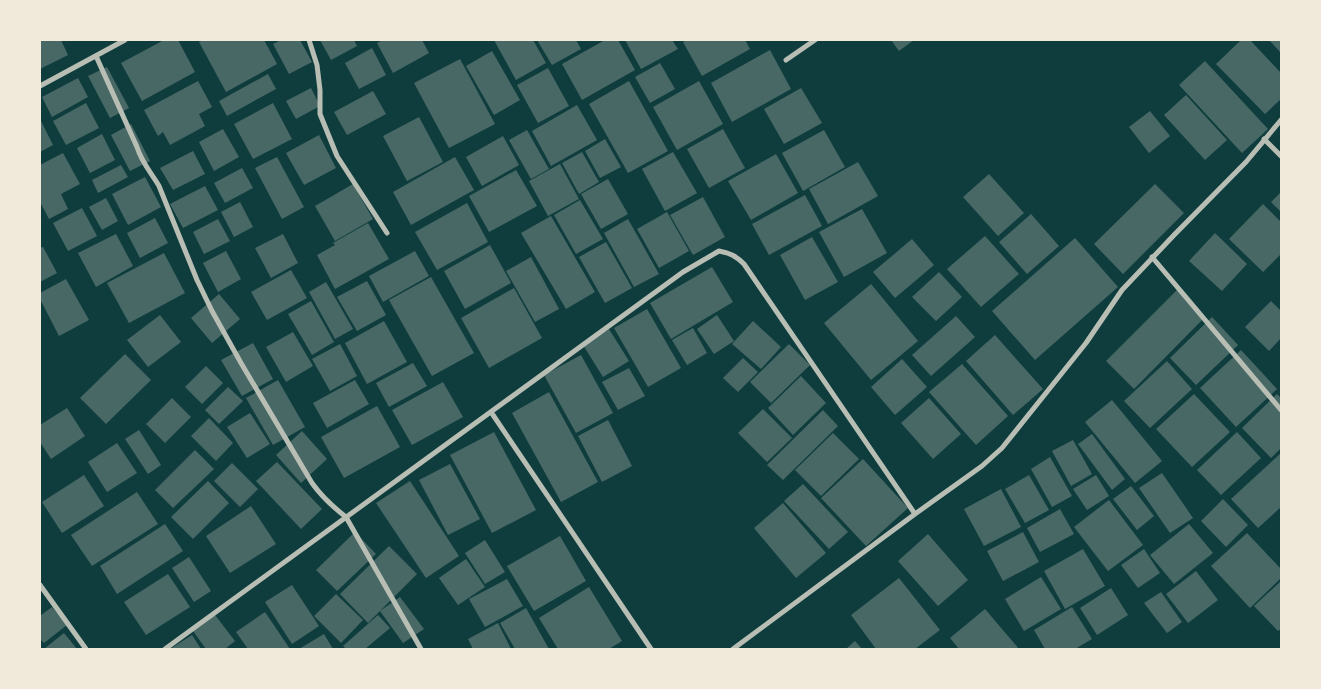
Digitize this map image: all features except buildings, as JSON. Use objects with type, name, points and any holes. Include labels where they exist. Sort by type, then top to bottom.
[{"type":"street","points":[[40,86],[125,40]]},
{"type":"street","points":[[309,40],[318,64],[320,114],[337,156],[387,233]]},
{"type":"street","points":[[786,60],[815,40]]},
{"type":"street","points":[[96,56],[137,146],[142,162],[151,172],[159,186],[197,280],[212,311],[312,483],[332,507],[346,517],[421,649]]},
{"type":"street","points":[[733,649],[914,514],[982,466],[1002,448],[1086,343],[1122,290],[1246,162],[1281,120]]},
{"type":"street","points":[[1264,139],[1281,156]]},
{"type":"street","points":[[165,649],[683,272],[719,251],[737,256],[744,264],[914,514]]},
{"type":"street","points":[[1152,257],[1281,410]]},
{"type":"street","points":[[490,412],[651,649]]},
{"type":"street","points":[[40,585],[86,649]]}]
